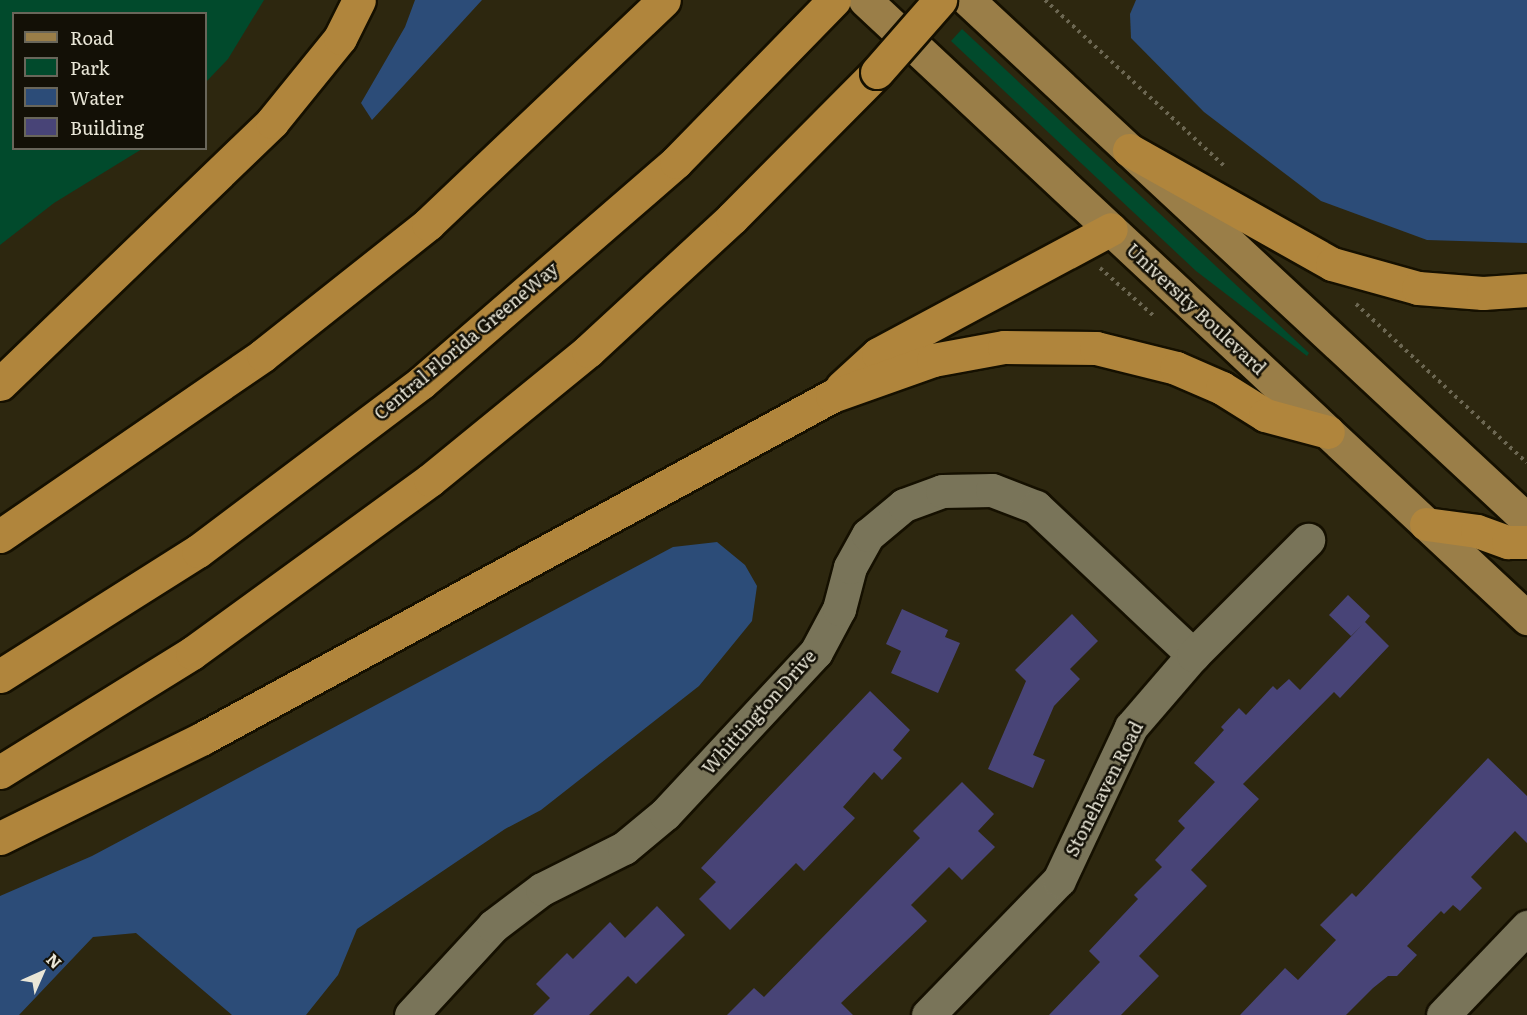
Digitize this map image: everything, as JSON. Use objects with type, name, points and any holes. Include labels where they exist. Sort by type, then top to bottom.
[{"type":"highway","points":[[0,384],[272,122],[340,38],[359,0]]},
{"type":"highway","points":[[0,536],[263,355],[428,224],[664,0]]},
{"type":"highway","points":[[0,772],[192,652],[429,480],[588,351],[732,218],[877,72],[940,0]]},
{"type":"highway","name":"Central Florida GreeneWay","points":[[0,676],[198,551],[421,383],[676,162],[826,10]]},
{"type":"highway","points":[[1129,150],[1332,264],[1418,288],[1483,293],[1527,290]]},
{"type":"highway","points":[[832,396],[878,354],[1111,229]]},
{"type":"highway","points":[[0,838],[202,738],[832,396],[953,354],[1066,345],[1105,350],[1176,368],[1222,388],[1265,415],[1328,432]]},
{"type":"highway","points":[[1426,524],[1477,531],[1508,542],[1527,542]]},
{"type":"main road","name":"University Boulevard","points":[[865,0],[1527,618]]},
{"type":"main road","points":[[968,0],[1527,520]]},
{"type":"street","name":"Whittington Drive","points":[[411,1015],[493,926],[542,889],[624,848],[665,814],[816,652],[839,609],[850,567],[868,535],[904,505],[942,491],[992,490],[1036,507],[1193,654]]},
{"type":"street","name":"Stonehaven Road","points":[[928,1015],[1059,880],[1131,727],[1193,654],[1308,540]]},
{"type":"street","points":[[1443,1015],[1527,927]]},
{"type":"path","points":[[1093,262],[1159,320]]},
{"type":"green space","points":[[0,0],[264,0],[228,59],[207,81],[207,12],[12,12],[12,150],[140,150],[54,203],[0,245]]},
{"type":"green space","points":[[962,29],[1309,353],[1307,356],[1196,271],[951,41]]},
{"type":"water","points":[[415,0],[482,0],[372,120],[361,103],[405,27]]},
{"type":"water","points":[[1136,0],[1527,0],[1527,243],[1427,240],[1321,201],[1204,112],[1131,38],[1130,14]]},
{"type":"water","points":[[717,542],[745,565],[757,586],[752,621],[699,686],[541,810],[505,829],[357,929],[338,975],[306,1015],[232,1015],[136,933],[93,937],[19,1015],[0,1015],[0,896],[92,856],[673,547]]},
{"type":"building","points":[[1348,595],[1370,616],[1365,622],[1389,646],[1340,698],[1334,692],[1243,784],[1259,799],[1191,870],[1207,886],[1139,956],[1159,976],[1121,1015],[1049,1015],[1100,962],[1089,951],[1138,899],[1134,895],[1162,867],[1155,860],[1185,828],[1178,821],[1215,782],[1194,763],[1224,730],[1221,727],[1239,708],[1246,715],[1273,686],[1277,690],[1289,679],[1300,690],[1363,624],[1351,636],[1329,615]]},
{"type":"building","points":[[902,609],[948,630],[945,637],[960,643],[938,693],[891,673],[901,651],[886,644]]},
{"type":"building","points":[[1072,614],[1098,641],[1070,669],[1080,679],[1054,706],[1033,755],[1045,760],[1033,788],[988,769],[1026,681],[1015,670]]},
{"type":"building","points":[[870,691],[910,730],[893,750],[902,758],[882,780],[874,772],[843,807],[855,818],[804,871],[796,863],[730,930],[699,899],[716,882],[701,868]]},
{"type":"building","points":[[1488,758],[1527,796],[1527,843],[1515,831],[1471,877],[1482,888],[1460,911],[1453,905],[1444,914],[1441,911],[1407,946],[1417,955],[1397,976],[1388,976],[1373,988],[1346,1015],[1240,1015],[1285,968],[1298,980],[1336,940],[1320,925],[1352,893],[1356,897]]},
{"type":"building","points":[[962,782],[994,814],[978,831],[995,847],[962,880],[949,867],[911,905],[927,921],[841,1003],[853,1015],[727,1015],[754,988],[764,997],[920,838],[913,831]]},
{"type":"building","points":[[657,906],[685,935],[636,984],[628,976],[589,1015],[533,1015],[550,998],[536,984],[567,953],[573,959],[610,922],[625,938]]}]
